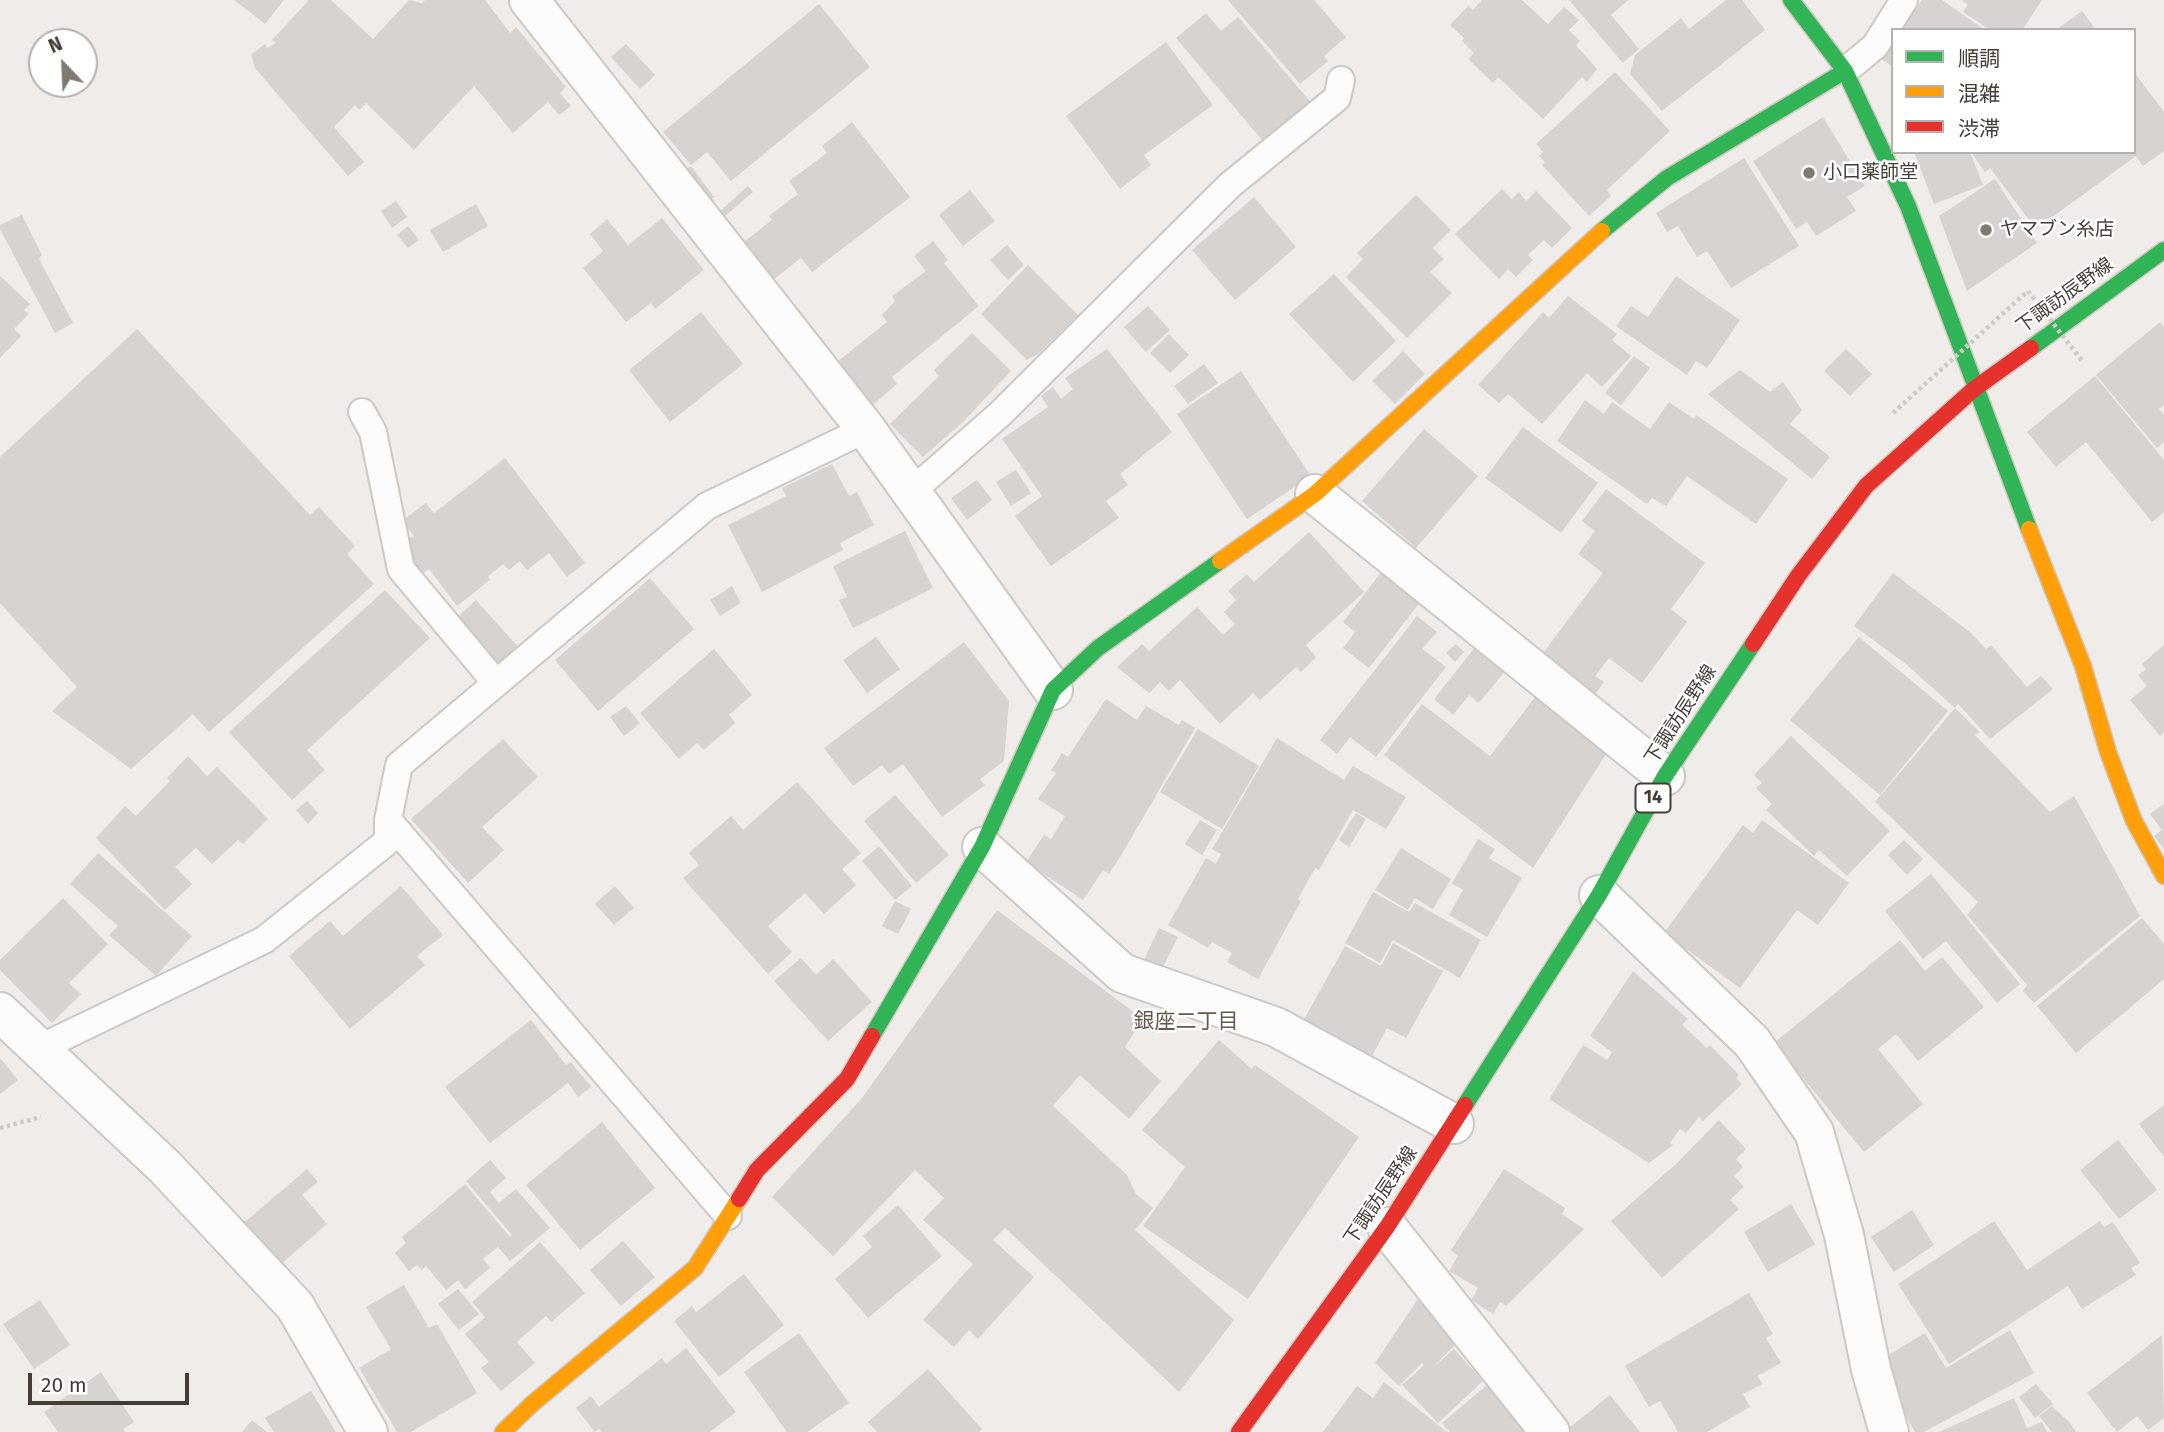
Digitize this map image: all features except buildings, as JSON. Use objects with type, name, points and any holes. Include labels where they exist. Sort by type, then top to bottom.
[{"type":"street","points":[[529,0],[866,429],[1053,690]]},
{"type":"street","points":[[1791,0],[1845,71],[1908,206],[1975,389],[2083,666],[2108,752],[2134,821],[2164,876]]},
{"type":"street","points":[[503,1432],[532,1404],[695,1268],[757,1170],[847,1079],[982,847],[1053,690],[1098,648],[1315,494],[1586,244],[1667,178],[1845,71]]},
{"type":"street","name":"下諏訪辰野線","points":[[1239,1432],[1387,1227],[1599,895],[1665,776],[1798,576],[1866,486],[1975,389],[2164,250]]},
{"type":"street","points":[[1315,494],[1665,776]]},
{"type":"street","points":[[982,847],[1122,973],[1276,1027],[1454,1124]]},
{"type":"street","points":[[1599,895],[1752,1042],[1814,1132],[1843,1235],[1871,1369],[1889,1432]]},
{"type":"street","points":[[0,1012],[165,1167],[295,1306],[368,1432]]},
{"type":"street","points":[[1387,1227],[1550,1432]]},
{"type":"lane","points":[[1845,71],[1875,46],[1904,0]]},
{"type":"lane","points":[[911,492],[1000,414],[1230,186],[1337,98],[1341,79]]},
{"type":"lane","points":[[362,412],[373,432],[401,569],[496,683]]},
{"type":"lane","points":[[40,1048],[264,940],[388,841],[388,821],[399,765],[708,506],[866,429]]},
{"type":"lane","points":[[388,821],[728,1216]]},
{"type":"path","points":[[1894,413],[2028,291],[2083,362]]},
{"type":"path","points":[[0,1128],[48,1115]]},
{"type":"traffic: fast","points":[[1791,0],[1845,71],[1908,206],[2029,529]]},
{"type":"traffic: fast","points":[[1602,231],[1667,178],[1845,71]]},
{"type":"traffic: fast","points":[[2031,348],[2164,250]]},
{"type":"traffic: fast","points":[[872,1036],[982,847],[1053,690],[1098,648],[1220,561]]},
{"type":"traffic: fast","points":[[1465,1105],[1599,895],[1665,776],[1753,644]]},
{"type":"traffic: slow","points":[[1220,561],[1315,494],[1602,231]]},
{"type":"traffic: slow","points":[[2029,529],[2083,666],[2108,752],[2134,821],[2164,876]]},
{"type":"traffic: slow","points":[[503,1432],[532,1404],[695,1268],[739,1199]]},
{"type":"traffic: jam","points":[[1753,644],[1798,576],[1866,486],[1974,389],[2031,348]]},
{"type":"traffic: jam","points":[[739,1199],[757,1170],[847,1079],[872,1036]]},
{"type":"traffic: jam","points":[[1239,1432],[1387,1227],[1465,1105]]},
{"type":"place","name":"小口薬師堂","points":[[1809,173]]},
{"type":"place","name":"ヤマブン糸店","points":[[1986,230]]},
{"type":"district","name":"銀座二丁目","points":[[1186,1022]]}]
